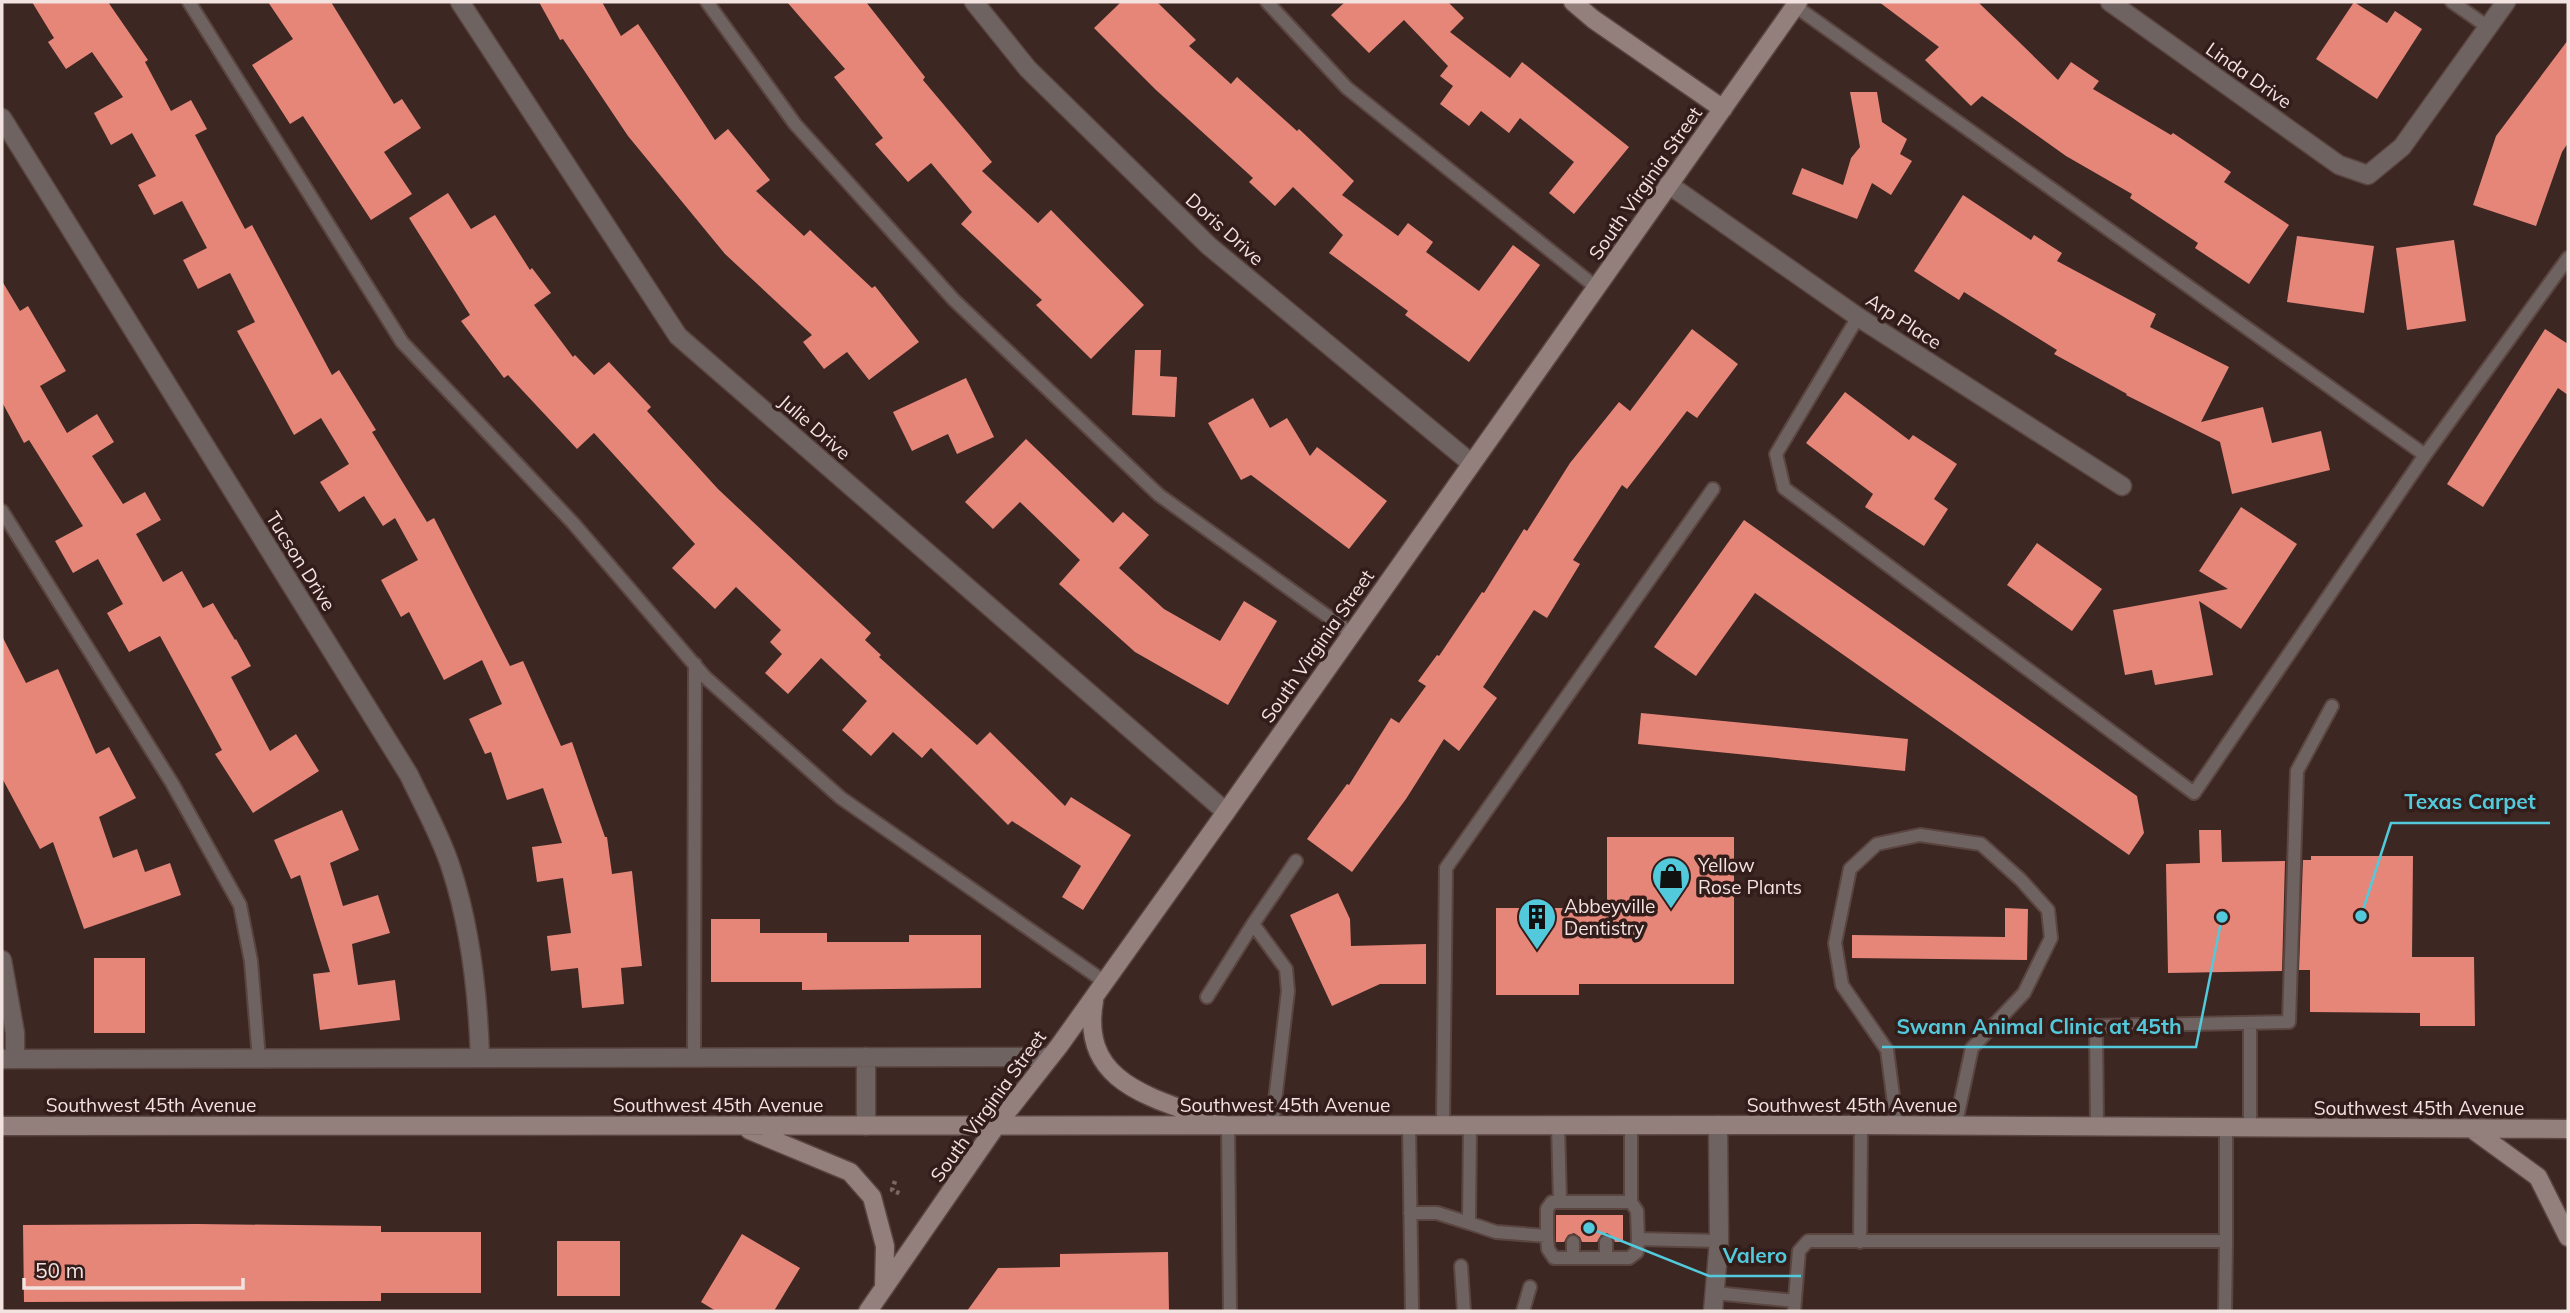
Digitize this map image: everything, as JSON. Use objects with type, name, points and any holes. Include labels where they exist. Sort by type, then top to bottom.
[{"type":"main road","points":[[1573,2],[1593,19],[1723,109]]},
{"type":"main road","name":"South Virginia Street","points":[[868,1311],[996,1126],[1100,989],[1226,812],[1796,4]]},
{"type":"main road","points":[[1100,989],[1090,1021],[1095,1046],[1111,1072],[1125,1085],[1228,1126]]},
{"type":"main road","name":"Southwest 45th Avenue","points":[[2,1126],[1861,1125],[2568,1129]]},
{"type":"main road","points":[[739,1126],[850,1172],[872,1197],[885,1246],[884,1288]]},
{"type":"main road","points":[[2472,1129],[2538,1177],[2568,1237]]},
{"type":"street","name":"Julie Drive","points":[[460,2],[678,336],[1226,812]]},
{"type":"street","name":"Doris Drive","points":[[974,2],[1028,69],[1209,246],[1471,463]]},
{"type":"street","name":"Linda Drive","points":[[2110,2],[2339,165],[2368,176],[2402,147],[2488,27]]},
{"type":"street","points":[[2488,27],[2506,2]]},
{"type":"street","name":"Tucson Drive","points":[[2,118],[409,775],[450,866],[468,935],[479,1009],[480,1058]]},
{"type":"street","name":"Arp Place","points":[[1668,184],[1858,317],[2122,486]]},
{"type":"street","points":[[2,960],[15,1033],[8,1059],[1050,1057]]},
{"type":"street","points":[[866,1057],[866,1126]]},
{"type":"street","points":[[1714,1302],[1718,1241],[1718,1125]]},
{"type":"lane","points":[[189,2],[402,342],[573,523],[705,677],[841,798],[1100,989]]},
{"type":"lane","points":[[707,2],[795,124],[954,300],[1159,495],[1351,633]]},
{"type":"lane","points":[[1268,2],[1347,89],[1597,288]]},
{"type":"lane","points":[[2452,2],[2488,27]]},
{"type":"lane","points":[[1796,4],[2425,455]]},
{"type":"lane","points":[[1858,317],[1776,454],[1784,488],[2193,793],[2425,455],[2568,258]]},
{"type":"lane","points":[[1444,1125],[1446,868],[1713,489]]},
{"type":"lane","points":[[2,511],[172,783],[240,905],[251,961],[259,1059]]},
{"type":"lane","points":[[694,1058],[695,664]]},
{"type":"lane","points":[[2097,1127],[2096,1026],[2288,1022],[2297,771],[2332,706]]},
{"type":"lane","points":[[1897,1126],[1887,1050],[1842,985],[1835,943],[1850,869],[1877,844],[1920,835],[1981,844],[2021,880],[2048,910],[2051,938],[2024,993],[1972,1048],[1955,1127]]},
{"type":"lane","points":[[1207,998],[1296,861]]},
{"type":"lane","points":[[1254,924],[1286,969],[1288,991],[1272,1126]]},
{"type":"lane","points":[[2250,1023],[2250,1128]]},
{"type":"lane","points":[[1409,1125],[1412,1311]]},
{"type":"lane","points":[[1469,1223],[1470,1125]]},
{"type":"lane","points":[[1558,1125],[1569,1206]]},
{"type":"lane","points":[[1631,1202],[1606,1208],[1552,1202],[1547,1209],[1548,1249],[1555,1258],[1629,1258],[1637,1252],[1637,1211],[1631,1202],[1632,1125]]},
{"type":"lane","points":[[1860,1242],[1861,1125]]},
{"type":"lane","points":[[1228,1126],[1230,1311]]},
{"type":"lane","points":[[2225,1311],[2226,1128]]},
{"type":"lane","points":[[1410,1213],[1437,1213],[1496,1232],[1547,1236]]},
{"type":"lane","points":[[1638,1239],[1718,1241]]},
{"type":"lane","points":[[1714,1302],[1794,1306],[1799,1251],[1808,1241],[2226,1241]]},
{"type":"lane","points":[[1573,1242],[1573,1258]]},
{"type":"lane","points":[[1606,1242],[1606,1258]]},
{"type":"lane","points":[[1461,1266],[1464,1311]]},
{"type":"lane","points":[[1522,1311],[1530,1287]]},
{"type":"building","points":[[32,2],[108,2],[148,60],[145,62],[171,111],[191,100],[207,129],[195,135],[245,229],[252,225],[332,375],[339,370],[376,430],[372,432],[427,522],[434,518],[510,666],[523,661],[561,746],[572,742],[607,837],[612,874],[632,871],[642,966],[621,968],[624,1004],[582,1008],[578,968],[551,971],[547,936],[571,933],[563,878],[537,882],[532,847],[562,843],[543,788],[507,800],[491,752],[485,754],[469,719],[502,704],[482,660],[444,680],[409,612],[401,617],[381,580],[418,560],[395,518],[383,526],[364,496],[339,512],[320,482],[349,464],[321,418],[294,435],[237,331],[255,322],[230,273],[198,289],[183,260],[207,248],[182,201],[154,215],[138,185],[156,176],[132,133],[111,145],[94,113],[123,97],[92,52],[66,69],[48,42],[54,38]]},
{"type":"building","points":[[268,2],[331,2],[394,104],[402,99],[421,128],[384,152],[412,194],[371,220],[303,116],[290,124],[252,65],[293,39]]},
{"type":"building","points":[[539,2],[602,2],[621,36],[638,24],[715,140],[728,129],[770,180],[756,191],[804,236],[810,230],[872,288],[875,286],[919,342],[869,380],[847,352],[824,369],[803,342],[812,335],[725,254],[628,136],[563,39],[560,40]]},
{"type":"building","points":[[787,2],[866,2],[925,77],[923,80],[992,162],[982,171],[1038,223],[1051,210],[1144,305],[1091,359],[1036,305],[1042,300],[961,224],[972,212],[931,163],[908,182],[875,144],[883,138],[834,77],[845,69]]},
{"type":"building","points":[[1121,2],[1157,2],[1196,40],[1189,46],[1231,84],[1237,77],[1297,131],[1299,129],[1354,181],[1342,195],[1398,236],[1408,223],[1433,242],[1426,252],[1479,291],[1513,245],[1540,265],[1469,362],[1405,315],[1408,311],[1329,253],[1343,235],[1293,187],[1275,206],[1249,182],[1253,178],[1156,90],[1094,28]]},
{"type":"building","points":[[1345,2],[1448,2],[1464,18],[1450,32],[1510,78],[1522,62],[1629,147],[1574,214],[1549,193],[1574,162],[1520,118],[1509,133],[1481,111],[1469,126],[1440,104],[1453,86],[1440,76],[1448,66],[1404,20],[1369,53],[1331,15]]},
{"type":"building","points":[[1879,2],[1978,2],[2058,80],[2071,62],[2099,81],[2093,89],[2171,135],[2173,133],[2231,172],[2224,182],[2289,225],[2249,284],[2195,248],[2198,243],[2130,198],[2132,194],[2066,156],[1982,96],[1971,106],[1925,60],[1939,47]]},
{"type":"building","points":[[2354,2],[2387,23],[2395,11],[2422,29],[2377,99],[2316,59]]},
{"type":"building","points":[[2568,40],[2568,143],[2562,152],[2536,226],[2473,205],[2496,136]]},
{"type":"building","points":[[1850,92],[1877,92],[1882,122],[1907,139],[1900,154],[1912,161],[1891,195],[1872,183],[1857,219],[1792,194],[1802,168],[1843,185],[1851,158],[1860,147]]},
{"type":"building","points":[[448,193],[471,229],[495,215],[530,270],[532,268],[551,293],[534,305],[573,357],[575,355],[594,375],[609,362],[651,407],[647,411],[718,489],[871,633],[865,640],[881,655],[879,657],[977,745],[990,732],[1065,806],[1071,797],[1131,835],[1083,910],[1062,897],[1081,866],[1012,821],[1008,825],[931,748],[922,758],[893,732],[871,756],[842,730],[867,701],[821,658],[788,694],[765,673],[782,654],[770,642],[781,630],[736,587],[715,609],[672,568],[695,544],[594,433],[577,449],[508,375],[504,378],[461,321],[470,315],[409,218]]},
{"type":"building","points":[[1963,195],[2031,240],[2034,235],[2062,253],[2057,261],[2156,314],[2150,327],[2229,367],[2201,422],[2263,407],[2272,443],[2321,431],[2330,470],[2232,494],[2220,442],[2126,395],[2054,354],[2057,350],[1964,292],[1959,300],[1914,271]]},
{"type":"building","points":[[2297,236],[2374,246],[2364,313],[2287,302]]},
{"type":"building","points":[[2454,240],[2466,321],[2407,330],[2396,248]]},
{"type":"building","points":[[2,281],[20,311],[28,306],[66,371],[40,386],[67,433],[97,414],[114,442],[92,456],[123,504],[145,492],[161,520],[136,534],[163,582],[182,571],[203,608],[213,603],[236,639],[251,666],[231,677],[270,751],[296,734],[319,771],[253,813],[215,754],[222,750],[160,636],[129,652],[107,613],[123,604],[98,559],[73,573],[55,541],[83,526],[29,440],[24,443],[2,402]]},
{"type":"building","points":[[1692,329],[1738,364],[1697,418],[1687,411],[1627,489],[1622,485],[1573,560],[1580,564],[1547,618],[1534,610],[1483,687],[1497,698],[1459,751],[1444,739],[1406,799],[1352,872],[1307,839],[1347,784],[1349,785],[1391,718],[1399,723],[1426,686],[1418,681],[1437,655],[1439,656],[1482,592],[1484,593],[1570,463],[1619,402],[1630,411]]},
{"type":"building","points":[[2545,329],[2568,344],[2568,395],[2558,388],[2483,507],[2447,484]]},
{"type":"building","points":[[1135,350],[1161,350],[1160,376],[1177,377],[1175,417],[1132,415]]},
{"type":"building","points":[[966,378],[994,437],[957,454],[948,434],[912,451],[893,412]]},
{"type":"building","points":[[1845,392],[1909,440],[1913,435],[1957,464],[1934,499],[1948,509],[1924,546],[1865,507],[1873,494],[1806,443]]},
{"type":"building","points":[[1253,398],[1270,428],[1287,418],[1310,456],[1317,447],[1387,501],[1349,549],[1251,475],[1241,480],[1208,423]]},
{"type":"building","points":[[1026,439],[1113,523],[1123,512],[1149,535],[1119,568],[1164,609],[1220,641],[1244,601],[1277,621],[1228,705],[1135,652],[1059,584],[1080,560],[1020,502],[993,529],[965,502]]},
{"type":"building","points":[[2241,507],[2297,544],[2241,629],[2199,601],[2213,675],[2155,685],[2152,670],[2125,675],[2113,610],[2228,589],[2199,571]]},
{"type":"building","points":[[1744,520],[2137,796],[2144,833],[2129,855],[1755,593],[1696,676],[1654,647]]},
{"type":"building","points":[[2037,543],[2102,589],[2072,631],[2007,585]]},
{"type":"building","points":[[2,636],[26,683],[58,669],[96,754],[109,747],[136,798],[99,817],[113,858],[137,849],[145,872],[170,863],[181,895],[84,929],[53,842],[40,849],[2,778]]},
{"type":"building","points":[[1641,713],[1908,739],[1905,771],[1638,744]]},
{"type":"building","points":[[342,810],[359,850],[330,863],[343,906],[378,895],[390,933],[352,944],[358,985],[395,980],[400,1020],[320,1030],[313,974],[330,972],[300,875],[291,879],[274,840]]},
{"type":"building","points":[[2199,830],[2221,830],[2222,862],[2285,861],[2282,971],[2168,973],[2166,864],[2200,863]]},
{"type":"building","name":"Yellow Rose Plants","points":[[1607,837],[1734,837],[1734,984],[1579,984],[1579,995],[1496,995],[1496,908],[1607,908]]},
{"type":"building","points":[[2311,856],[2413,856],[2412,957],[2474,957],[2475,1026],[2420,1026],[2420,1013],[2310,1012],[2310,970],[2299,970],[2303,860],[2311,860]]},
{"type":"building","points":[[1338,893],[1350,919],[1351,946],[1426,944],[1426,984],[1380,984],[1332,1006],[1290,915]]},
{"type":"building","points":[[2005,908],[2028,909],[2027,960],[1852,958],[1852,935],[2005,937]]},
{"type":"building","points":[[711,919],[760,919],[760,933],[827,933],[827,942],[909,942],[909,935],[981,935],[981,988],[802,990],[802,982],[711,982]]},
{"type":"building","points":[[94,958],[145,958],[145,1033],[94,1033]]},
{"type":"building","points":[[1556,1215],[1623,1215],[1623,1242],[1615,1242],[1607,1233],[1601,1235],[1597,1242],[1582,1242],[1574,1233],[1568,1235],[1564,1242],[1556,1242]]},
{"type":"building","points":[[23,1225],[381,1226],[381,1232],[481,1232],[481,1293],[381,1293],[381,1301],[24,1302]]},
{"type":"building","points":[[742,1234],[800,1268],[774,1311],[716,1311],[701,1302]]},
{"type":"building","points":[[557,1241],[620,1241],[620,1296],[557,1296]]},
{"type":"building","points":[[1168,1252],[1169,1311],[967,1311],[998,1268],[1060,1267],[1060,1254]]},
{"type":"place","name":"Yellow Rose Plants","points":[[1671,910]]},
{"type":"place","name":"Texas Carpet","points":[[2361,916]]},
{"type":"place","name":"Swann Animal Clinic at 45th","points":[[2222,917]]},
{"type":"place","name":"Abbeyville Dentistry","points":[[1537,951]]},
{"type":"place","name":"Valero","points":[[1589,1228]]}]
